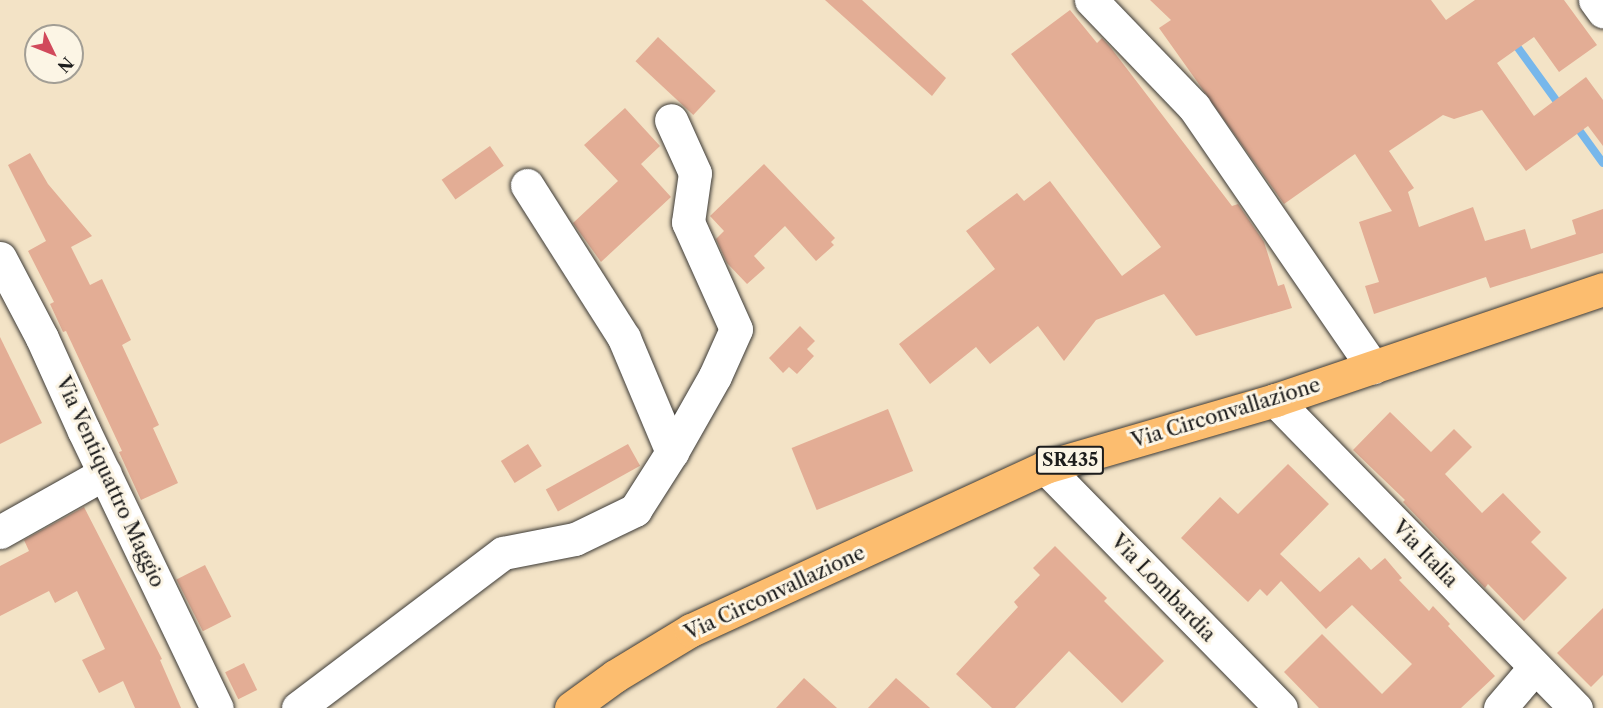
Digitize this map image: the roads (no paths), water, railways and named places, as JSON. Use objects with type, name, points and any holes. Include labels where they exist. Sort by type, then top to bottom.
[{"type":"main road","name":"Via Circonvallazione","points":[[571,708],[615,676],[691,630],[1045,467],[1275,400],[1603,289]]},
{"type":"street","points":[[1091,0],[1194,107],[1373,366]]},
{"type":"street","points":[[1595,0],[1603,11]]},
{"type":"street","points":[[298,708],[503,553],[575,539],[635,510],[672,452],[715,376],[736,329],[688,222],[695,173],[671,120]]},
{"type":"street","points":[[527,185],[624,338],[672,452]]},
{"type":"street","name":"Via Ventiquattro Maggio","points":[[0,258],[42,338],[217,708]]},
{"type":"street","name":"Via Italia","points":[[1275,400],[1576,708]]},
{"type":"street","name":"Via Lombardia","points":[[1045,467],[1281,708]]},
{"type":"street","points":[[0,532],[105,473]]},
{"type":"street","points":[[1500,708],[1535,667]]},
{"type":"waterway","points":[[1513,41],[1561,107]]},
{"type":"waterway","points":[[1574,123],[1603,163]]}]
